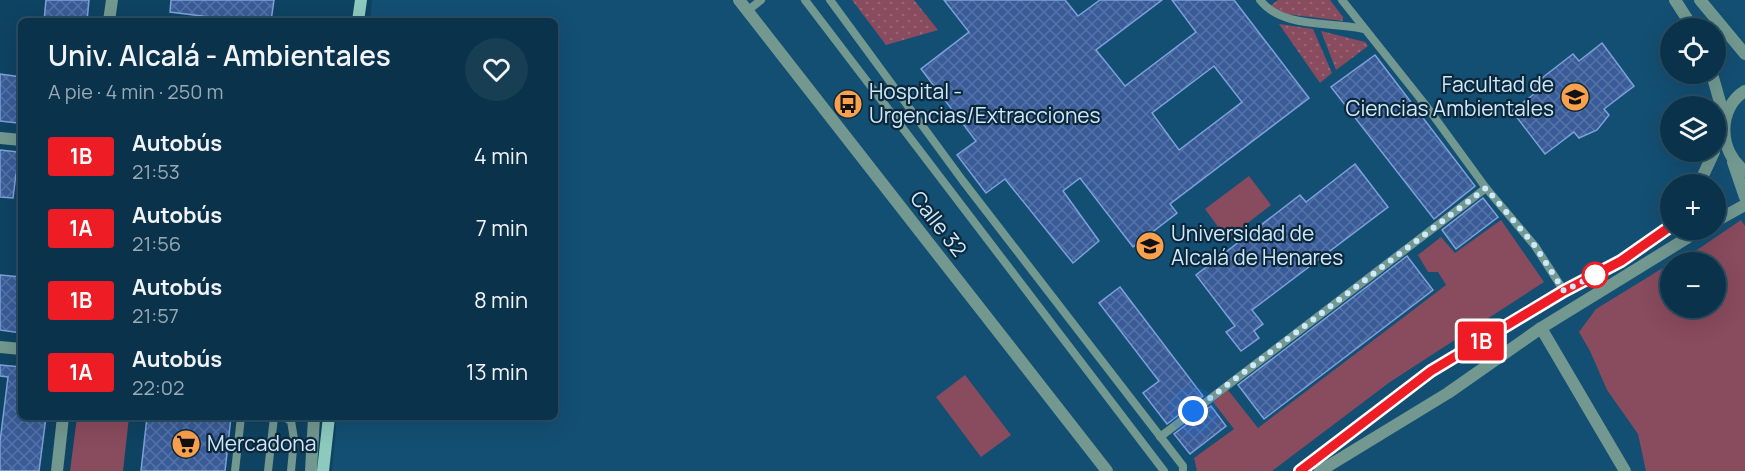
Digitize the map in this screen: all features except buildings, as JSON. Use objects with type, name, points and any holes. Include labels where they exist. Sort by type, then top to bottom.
[{"type":"street","points":[[109,18],[112,0]]},
{"type":"street","points":[[358,18],[361,0]]},
{"type":"street","name":"Calle 32","points":[[739,0],[1107,471]]},
{"type":"street","points":[[1675,0],[1687,18]]},
{"type":"street","points":[[1700,0],[1745,54]]},
{"type":"street","points":[[1726,119],[1730,106],[1745,91]]},
{"type":"street","points":[[0,138],[18,140]]},
{"type":"street","points":[[1726,144],[1745,197]]},
{"type":"street","points":[[1732,158],[1745,171]]},
{"type":"street","points":[[1726,215],[1745,205]]},
{"type":"street","points":[[1300,471],[1431,371],[1564,291],[1621,261],[1660,234]]},
{"type":"street","points":[[1320,471],[1448,393],[1541,328],[1684,240]]},
{"type":"street","points":[[1541,328],[1625,471]]},
{"type":"street","points":[[0,347],[18,349]]},
{"type":"street","points":[[57,471],[63,420]]},
{"type":"street","points":[[311,471],[314,420]]},
{"type":"street","points":[[323,471],[329,420]]},
{"type":"lane","points":[[747,11],[761,0]]},
{"type":"lane","points":[[805,0],[1164,471]]},
{"type":"lane","points":[[830,0],[963,181],[1183,466],[1184,471]]},
{"type":"lane","points":[[1260,0],[1267,9],[1283,18],[1364,29]]},
{"type":"lane","points":[[1342,0],[1427,107],[1486,188],[1535,246],[1564,291]]},
{"type":"lane","points":[[1160,437],[1486,188]]},
{"type":"lane","points":[[236,471],[242,420]]},
{"type":"lane","points":[[268,471],[274,420]]},
{"type":"lane","points":[[289,420],[294,439],[291,471]]},
{"type":"shaded area","name":"Universidad de Alcalá de Henares","points":[[372,0],[1745,0],[1745,471],[332,471],[337,420],[558,420],[558,18],[370,18]]},
{"type":"shaded area","points":[[852,0],[914,0],[938,30],[886,45]]},
{"type":"shaded area","points":[[1278,0],[1330,0],[1343,17],[1343,21],[1286,14],[1270,6]]},
{"type":"shaded area","points":[[1279,24],[1313,29],[1332,73],[1320,83]]},
{"type":"shaded area","points":[[1321,31],[1365,42],[1368,46],[1336,70]]},
{"type":"shaded area","points":[[1249,176],[1271,205],[1227,239],[1205,209]]},
{"type":"shaded area","points":[[1501,220],[1544,282],[1390,382],[1272,471],[1197,471],[1194,458],[1234,429],[1213,402],[1228,390],[1258,428],[1446,285],[1438,272],[1428,272],[1418,255],[1441,237],[1455,253]]},
{"type":"shaded area","points":[[1741,220],[1745,226],[1745,471],[1646,471],[1638,434],[1607,390],[1579,332],[1596,309],[1660,270],[1660,318],[1726,318],[1726,252],[1694,252],[1712,240],[1726,240],[1726,230]]},
{"type":"shaded area","points":[[965,375],[1011,435],[981,457],[936,397]]},
{"type":"shaded area","points":[[77,420],[129,420],[123,471],[70,471]]},
{"type":"bus line","name":"1B","points":[[1300,471],[1431,371],[1564,291],[1621,261],[1660,234]]},
{"type":"place","name":"Facultad de Ciencias Ambientales","points":[[1575,97]]},
{"type":"place","name":"Hospital - Urgencias/Extracciones","points":[[848,104]]},
{"type":"place","name":"Universidad de Alcalá de Henares","points":[[1150,246]]},
{"type":"place","name":"Mercadona","points":[[186,444]]},
{"type":"route","points":[[1193,411],[1486,188],[1535,246],[1564,291],[1595,275]]}]
